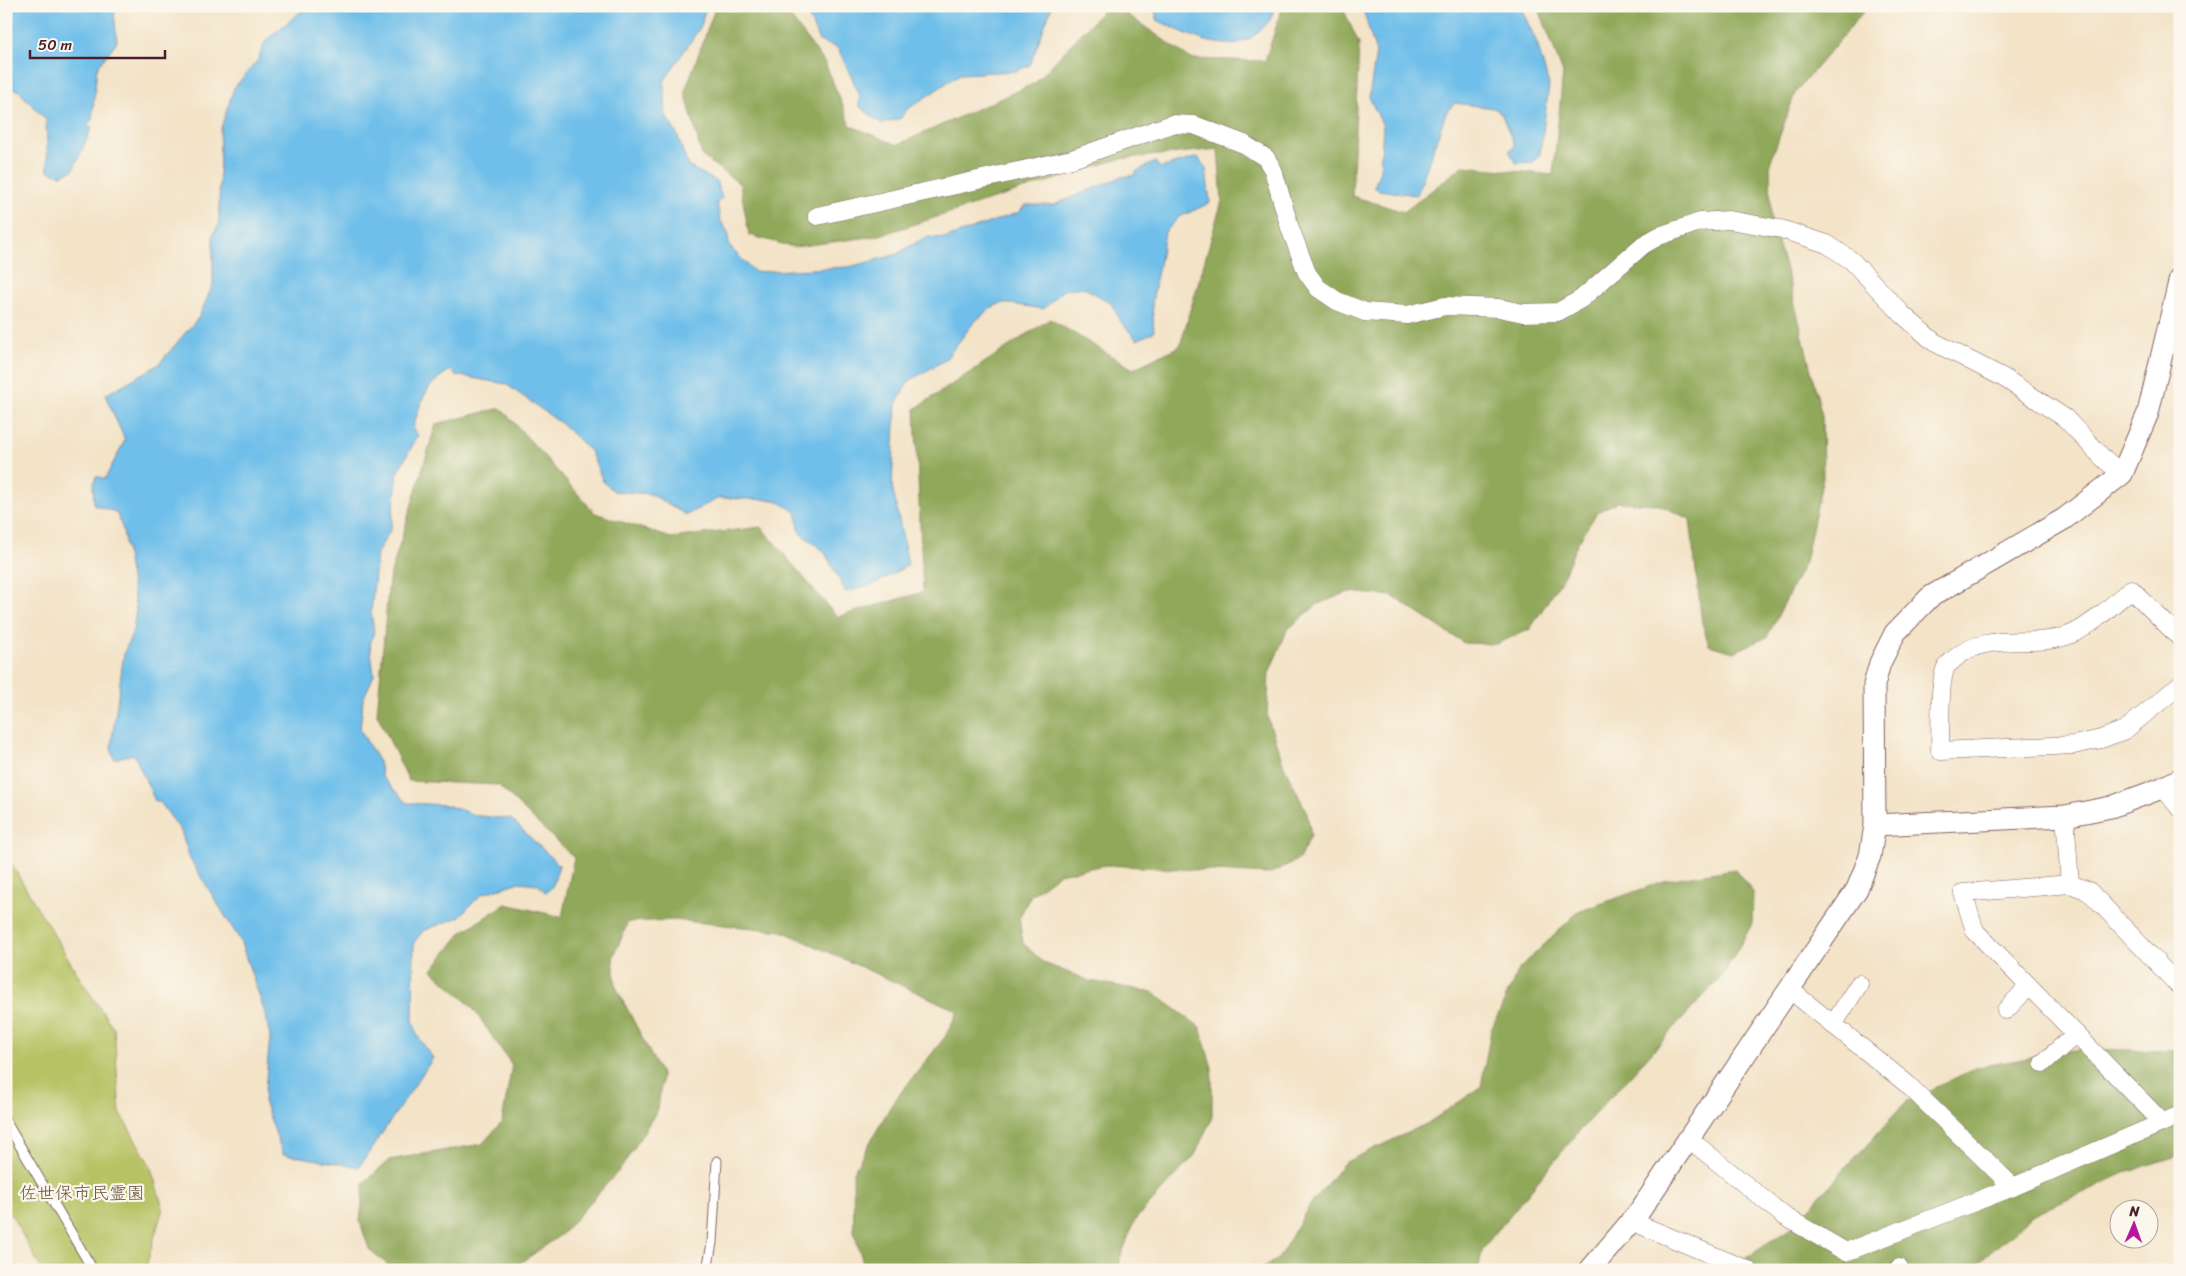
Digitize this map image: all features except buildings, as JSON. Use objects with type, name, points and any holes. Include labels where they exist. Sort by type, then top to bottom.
[{"type":"street","points":[[816,216],[1072,159],[1172,124],[1194,124],[1244,144],[1266,158],[1274,170],[1290,228],[1307,273],[1318,288],[1337,301],[1365,312],[1407,315],[1445,306],[1499,308],[1522,313],[1558,312],[1580,299],[1643,245],[1658,236],[1700,222],[1728,220],[1781,228],[1827,244],[1852,261],[1903,315],[1934,342],[2004,378],[2065,418],[2103,458],[2122,474]]},
{"type":"street","points":[[1590,1270],[1631,1222],[1857,888],[1870,856],[1874,826],[1874,685],[1880,663],[1895,632],[1930,597],[2064,519],[2122,474],[2148,413],[2180,278]]},
{"type":"street","points":[[2180,638],[2131,588],[2096,619],[2073,633],[2050,639],[1983,643],[1968,650],[1960,654],[1946,667],[1942,687],[1940,751],[2074,745],[2101,739],[2125,730],[2180,685]]},
{"type":"street","points":[[1874,826],[2064,816],[2111,807],[2171,784],[2180,808]]},
{"type":"street","points":[[2064,816],[2070,884]]},
{"type":"street","points":[[2162,1122],[1975,931],[1963,892],[2070,884],[2089,891],[2180,987]]},
{"type":"street","points":[[1833,1025],[1859,984]]},
{"type":"street","points":[[2006,1010],[2029,986]]},
{"type":"street","points":[[1788,989],[1907,1084],[2013,1187]]},
{"type":"street","points":[[2043,1064],[2076,1034]]},
{"type":"street","points":[[1688,1138],[1784,1216],[1846,1252],[2013,1187],[2180,1115]]},
{"type":"street","points":[[1631,1222],[1748,1270]]},
{"type":"lane","points":[[6,1122],[93,1270]]},
{"type":"lane","points":[[708,1270],[712,1243],[717,1161]]},
{"type":"green space","points":[[716,6],[782,6],[825,63],[851,126],[897,145],[1035,83],[1107,6],[1115,6],[1191,59],[1265,61],[1283,6],[1342,6],[1359,44],[1352,196],[1404,212],[1463,166],[1553,175],[1563,73],[1538,6],[1868,6],[1795,93],[1770,163],[1771,218],[1790,284],[1822,416],[1823,478],[1805,562],[1767,637],[1734,652],[1709,645],[1702,623],[1690,519],[1657,504],[1617,502],[1597,512],[1577,544],[1562,579],[1530,629],[1496,644],[1464,643],[1392,596],[1349,592],[1318,604],[1287,630],[1269,673],[1267,716],[1284,766],[1307,813],[1311,835],[1299,859],[1269,874],[1106,865],[1059,874],[1031,895],[1019,918],[1023,943],[1044,963],[1090,981],[1152,992],[1200,1027],[1212,1068],[1212,1117],[1195,1155],[1135,1220],[1120,1258],[1119,1270],[865,1270],[854,1232],[853,1172],[892,1104],[945,1037],[958,1011],[782,931],[674,920],[628,922],[613,958],[616,987],[662,1076],[658,1109],[622,1167],[562,1234],[516,1266],[505,1270],[394,1270],[369,1249],[360,1222],[364,1183],[389,1160],[482,1144],[502,1122],[512,1065],[472,1007],[432,970],[462,932],[506,904],[562,917],[574,858],[498,785],[409,781],[377,714],[389,580],[436,424],[501,408],[595,513],[671,538],[761,527],[837,617],[923,592],[915,409],[1050,319],[1133,369],[1180,346],[1222,201],[1218,149],[1119,159],[877,236],[794,247],[749,235],[740,184],[702,156],[685,91]]},
{"type":"green space","name":"佐世保市民霊園","points":[[6,855],[81,980],[114,1029],[120,1113],[150,1165],[163,1208],[145,1270],[42,1270],[11,1214],[6,1217]]},
{"type":"green space","points":[[1735,869],[1753,892],[1752,924],[1723,975],[1580,1130],[1483,1248],[1478,1270],[1257,1270],[1278,1259],[1310,1205],[1344,1163],[1428,1123],[1481,1087],[1491,1030],[1519,969],[1578,912],[1667,880]]},
{"type":"green space","points":[[2079,1049],[2180,1051],[2180,1155],[2129,1171],[2032,1216],[1970,1270],[1728,1270],[1791,1228],[1906,1102],[1978,1067]]},
{"type":"water","points":[[6,6],[119,6],[114,14],[117,41],[97,68],[92,120],[87,125],[92,127],[73,170],[61,175],[48,171],[46,120],[17,89],[6,90]]},
{"type":"water","points":[[308,6],[706,6],[701,26],[664,81],[666,116],[677,134],[688,166],[716,181],[722,198],[717,203],[720,220],[728,232],[729,246],[755,272],[849,267],[895,255],[926,237],[946,238],[1020,212],[1025,205],[1054,205],[1121,177],[1136,175],[1135,172],[1155,162],[1160,168],[1198,157],[1206,169],[1210,203],[1179,217],[1165,232],[1152,303],[1154,332],[1137,340],[1121,322],[1111,303],[1083,287],[1063,290],[1044,309],[1003,303],[994,306],[974,322],[945,360],[909,381],[896,404],[892,485],[908,565],[875,584],[846,592],[824,551],[800,533],[796,512],[776,500],[719,498],[686,515],[651,494],[614,491],[604,483],[590,451],[562,424],[506,384],[455,375],[451,370],[435,381],[425,394],[413,428],[418,436],[398,471],[391,529],[377,553],[371,613],[374,631],[370,645],[374,675],[363,699],[360,730],[379,762],[382,777],[407,803],[446,805],[479,816],[511,819],[559,865],[553,885],[546,893],[538,884],[519,882],[482,894],[459,917],[423,931],[414,942],[413,1020],[417,1035],[433,1058],[359,1167],[283,1154],[264,1101],[270,1037],[266,1016],[240,940],[190,859],[181,831],[160,802],[155,801],[134,754],[114,759],[111,747],[124,653],[133,631],[136,610],[123,530],[116,512],[94,505],[93,486],[96,476],[105,479],[125,440],[105,395],[158,365],[199,317],[213,285],[213,234],[219,225],[220,131],[234,88],[258,60],[266,40]]},
{"type":"water","points":[[804,6],[1052,6],[1030,65],[1016,71],[960,74],[905,111],[901,118],[882,124],[859,106],[860,96],[838,48],[819,41]]},
{"type":"water","points":[[1154,6],[1274,6],[1269,21],[1258,32],[1247,40],[1222,44],[1195,37],[1157,20]]},
{"type":"water","points":[[1362,6],[1520,6],[1537,43],[1549,85],[1540,154],[1533,162],[1516,163],[1509,151],[1515,146],[1501,113],[1494,108],[1454,103],[1446,113],[1417,195],[1378,190],[1374,187],[1380,170],[1383,126],[1369,97],[1376,53]]}]
